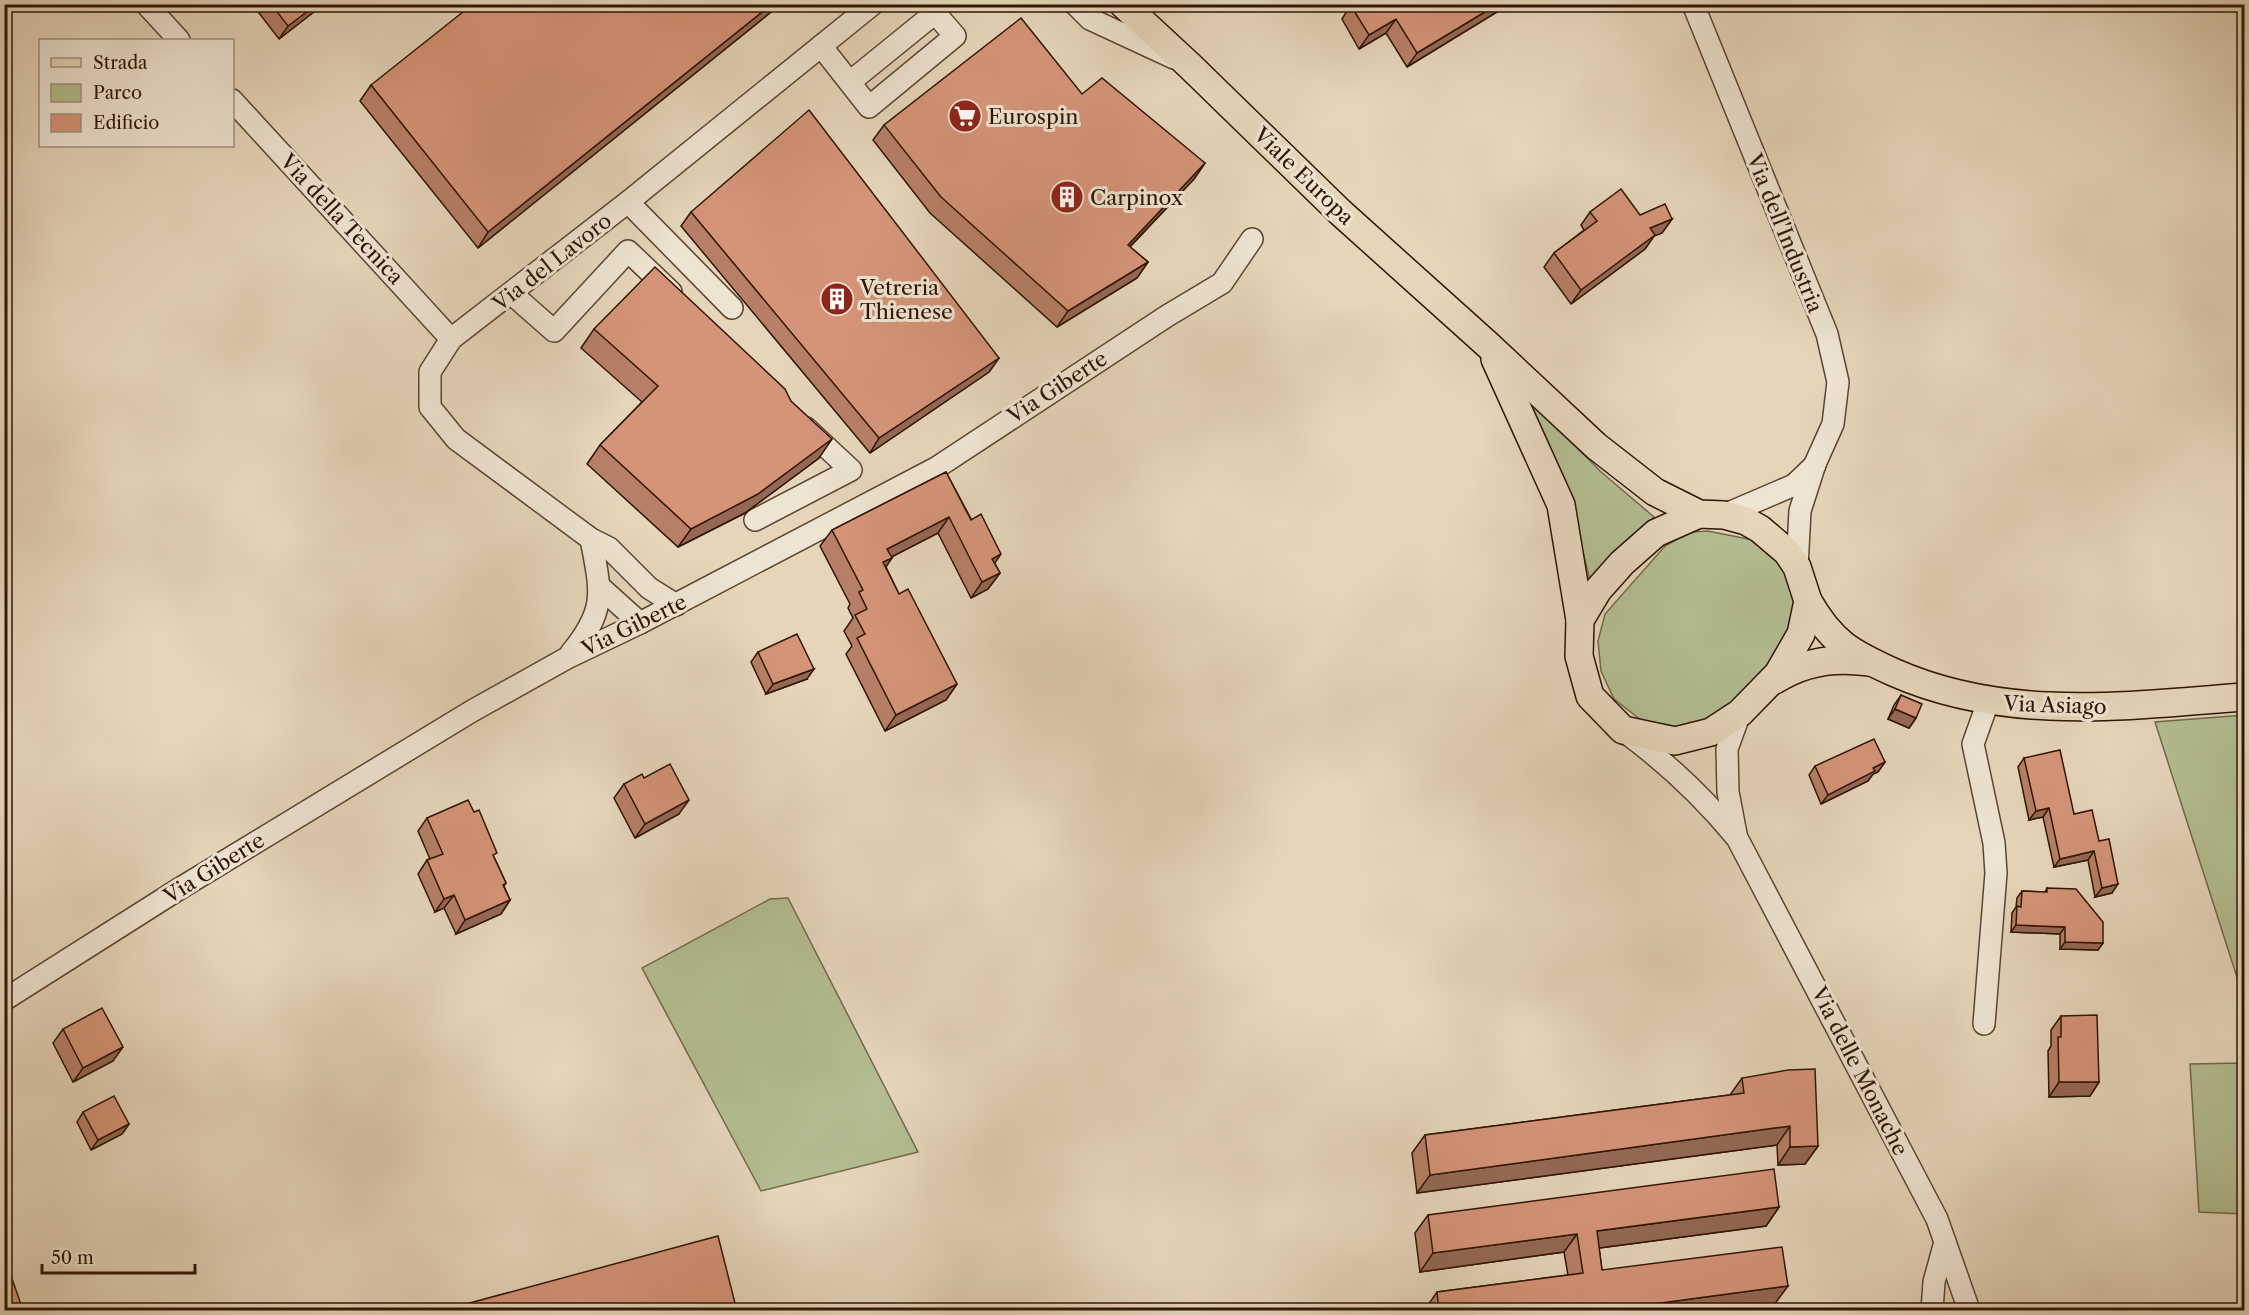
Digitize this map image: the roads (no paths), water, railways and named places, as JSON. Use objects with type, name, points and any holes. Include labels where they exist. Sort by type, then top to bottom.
[{"type":"main road","name":"Viale Europa","points":[[1123,4],[1340,212],[1596,446],[1655,492],[1711,514]]},
{"type":"main road","points":[[1488,345],[1561,505],[1580,620],[1579,656],[1590,696],[1623,730],[1675,741],[1711,732],[1740,713],[1767,685],[1794,650],[1801,634],[1808,601],[1797,567],[1787,552],[1760,529],[1746,521],[1711,514],[1656,533],[1630,556],[1598,590],[1580,620]]},
{"type":"main road","name":"Via Asiago","points":[[1808,601],[1821,623],[1845,649],[1927,687],[1988,702],[2101,708],[2244,697]]},
{"type":"main road","points":[[1767,685],[1798,668],[1816,663],[1834,660],[1872,663]]},
{"type":"street","points":[[146,4],[178,39]]},
{"type":"street","name":"Via del Lavoro","points":[[676,605],[650,588],[609,548],[591,539],[456,439],[430,407],[430,372],[452,339],[628,202],[873,4]]},
{"type":"street","points":[[1075,4],[1090,19],[1190,66]]},
{"type":"street","name":"Via dell'Industria","points":[[1693,4],[1827,334],[1838,382],[1833,424],[1815,464],[1800,511],[1797,567]]},
{"type":"street","points":[[821,46],[869,107],[955,36],[935,14],[850,81]]},
{"type":"street","name":"Via della Tecnica","points":[[234,102],[452,339]]},
{"type":"street","points":[[628,202],[732,308]]},
{"type":"street","name":"Via Giberte","points":[[4,1000],[189,883],[471,711],[567,658],[676,605],[936,468],[1167,316],[1222,283],[1252,239]]},
{"type":"street","points":[[512,294],[554,331],[628,251],[687,307]]},
{"type":"street","points":[[755,520],[851,470],[795,417]]},
{"type":"street","name":"Via dell'Industria","points":[[1711,514],[1794,484],[1815,464]]},
{"type":"street","points":[[567,658],[591,629],[598,606],[600,587],[591,539]]},
{"type":"street","points":[[637,574],[644,594],[640,623]]},
{"type":"street","points":[[600,587],[640,623]]},
{"type":"street","points":[[1984,1024],[1996,873],[1994,843],[1973,744],[1988,702]]},
{"type":"street","points":[[1737,837],[1728,792],[1727,749],[1740,713]]},
{"type":"street","points":[[1623,730],[1656,754],[1690,786],[1737,837]]},
{"type":"street","name":"Via delle Monache","points":[[1737,837],[1937,1219],[1969,1311]]},
{"type":"street","points":[[1932,1311],[1934,1282],[1945,1242]]},
{"type":"place","name":"Eurospin","points":[[965,116]]},
{"type":"place","name":"Carpinox","points":[[1067,197]]},
{"type":"place","name":"Vetreria Thienese","points":[[837,299]]}]
